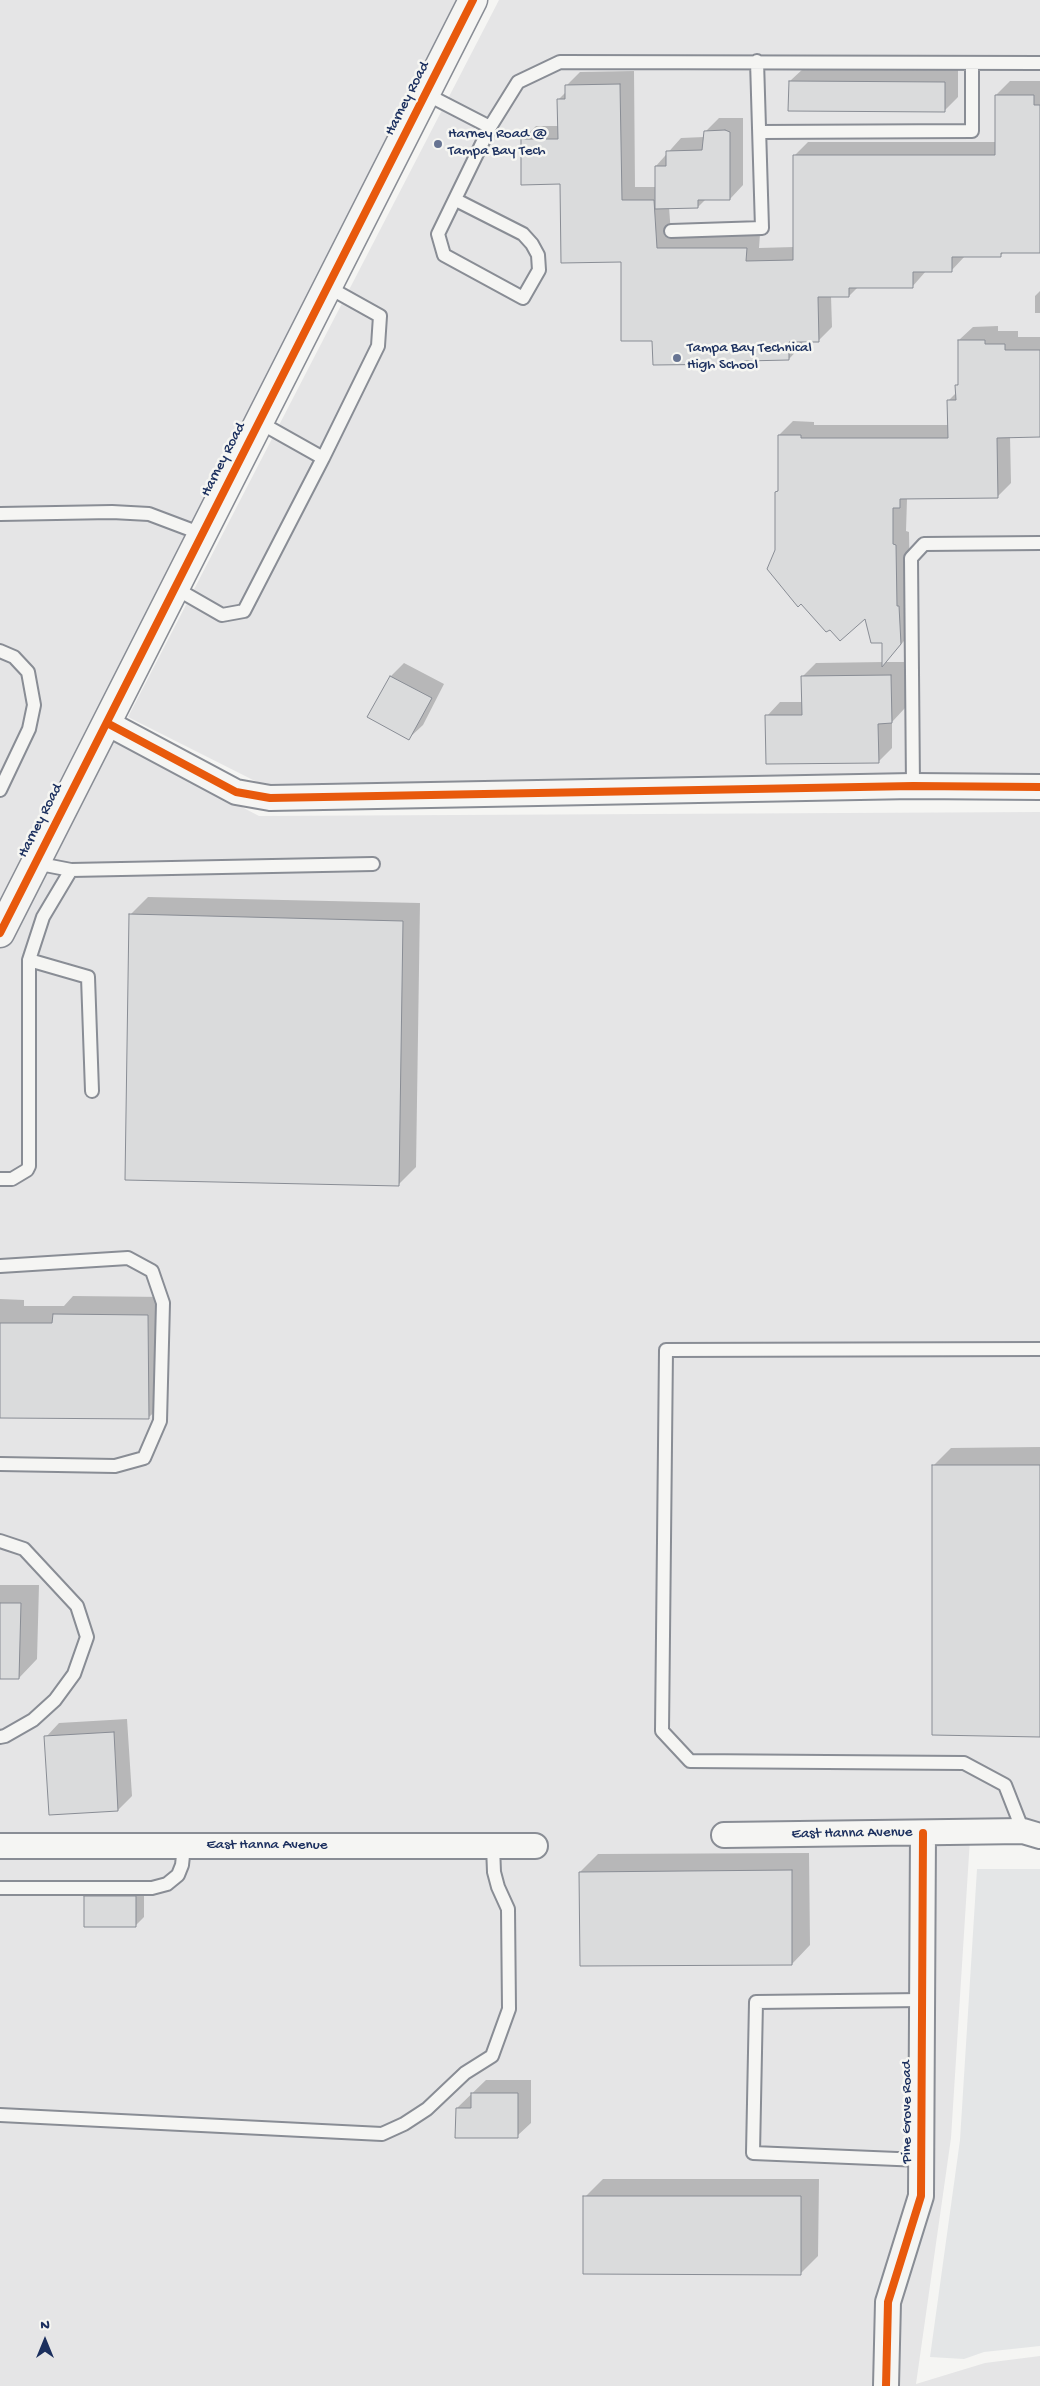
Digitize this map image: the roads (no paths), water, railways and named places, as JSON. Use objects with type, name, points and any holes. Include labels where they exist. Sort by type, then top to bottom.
[{"type":"street","name":"Harney Road","points":[[0,933],[473,0]]},
{"type":"street","points":[[107,723],[236,792],[270,798],[913,786],[1040,787]]},
{"type":"street","name":"Pine Grove Road","points":[[886,2386],[888,2302],[921,2196],[923,1833]]},
{"type":"street","name":"East Hanna Avenue","points":[[724,1835],[1032,1833]]},
{"type":"street","name":"East Hanna Avenue","points":[[0,1846],[535,1846]]},
{"type":"lane","points":[[671,231],[762,228],[757,61]]},
{"type":"lane","points":[[456,200],[523,234],[532,244],[538,255],[540,270],[523,298],[444,255],[438,234],[490,127],[518,82],[560,62],[1040,63]]},
{"type":"lane","points":[[760,132],[972,131],[972,63]]},
{"type":"lane","points":[[426,94],[490,127]]},
{"type":"lane","points":[[175,588],[222,615],[244,611],[323,458],[378,346],[380,316],[328,287]]},
{"type":"lane","points":[[259,422],[323,458]]},
{"type":"lane","points":[[0,514],[112,512],[149,514],[202,534]]},
{"type":"lane","points":[[913,786],[911,558],[924,544],[1040,543]]},
{"type":"lane","points":[[0,651],[14,657],[28,672],[34,705],[29,729],[0,790]]},
{"type":"lane","points":[[35,863],[71,870],[373,864]]},
{"type":"lane","points":[[0,1179],[12,1179],[28,1170],[29,1166],[29,960],[43,917],[71,870]]},
{"type":"lane","points":[[29,960],[88,977],[92,1091]]},
{"type":"lane","points":[[0,1266],[128,1258],[152,1271],[163,1303],[160,1420],[144,1458],[115,1466],[0,1464]]},
{"type":"lane","points":[[1032,1833],[1005,1786],[964,1763],[690,1762],[662,1731],[666,1350],[1040,1349]]},
{"type":"lane","points":[[0,1541],[24,1550],[77,1606],[88,1637],[74,1674],[56,1700],[33,1720],[0,1737]]},
{"type":"lane","points":[[0,1888],[152,1888],[167,1884],[178,1875],[182,1865],[184,1846]]},
{"type":"lane","points":[[0,2115],[382,2134],[404,2124],[428,2108],[465,2073],[492,2056],[509,2009],[508,1909],[496,1879],[493,1846]]},
{"type":"lane","points":[[922,2000],[756,2002],[753,2154],[922,2160]]},
{"type":"place","name":"Harney Road @ Tampa Bay Tech","points":[[438,144]]},
{"type":"place","name":"Tampa Bay Technical High School","points":[[677,358]]}]
